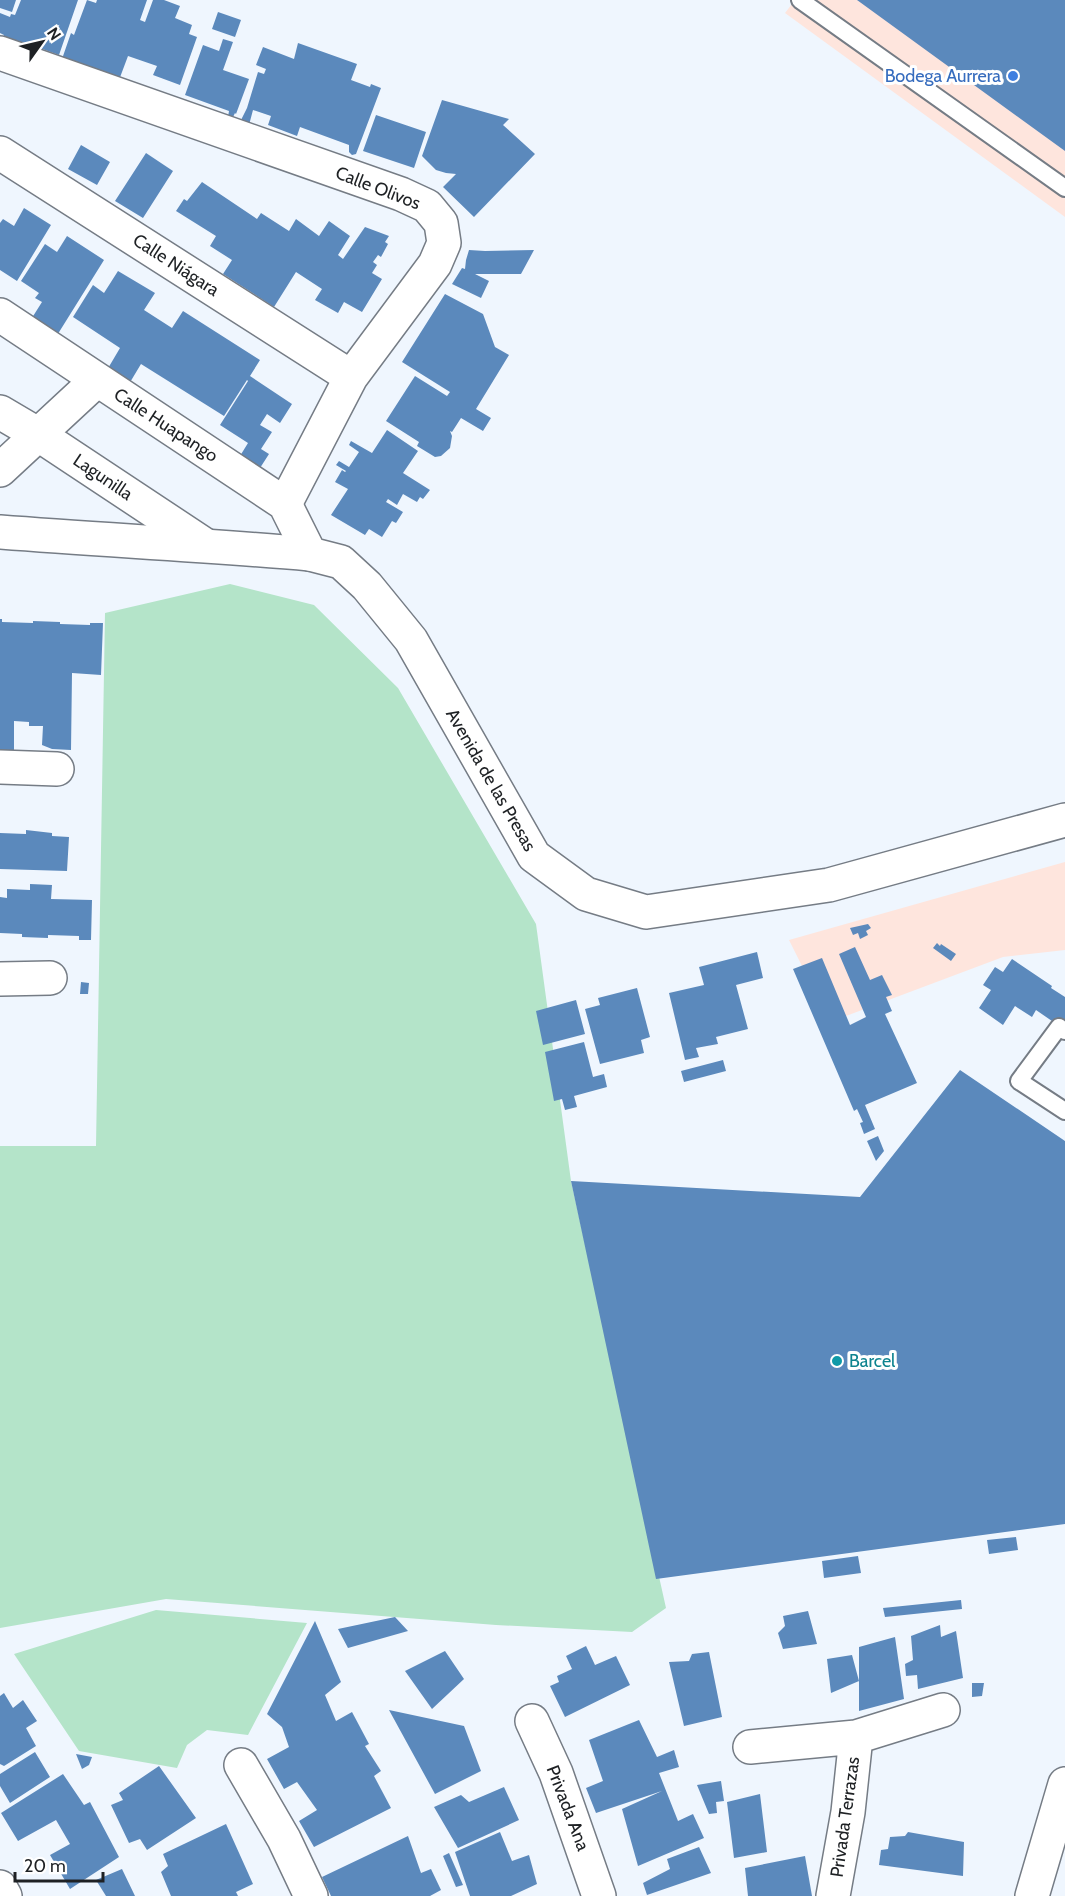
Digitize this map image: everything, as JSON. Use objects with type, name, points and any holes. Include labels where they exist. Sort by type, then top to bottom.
[{"type":"street","name":"Calle Olivos","points":[[0,53],[401,194],[427,206],[441,223],[444,243],[435,264],[351,377],[285,504]]},
{"type":"street","name":"Calle Niágara","points":[[0,153],[351,377]]},
{"type":"street","name":"Calle Huapango","points":[[0,315],[285,504]]},
{"type":"street","points":[[0,470],[97,380]]},
{"type":"street","name":"Lagunilla","points":[[0,412],[39,435],[205,545]]},
{"type":"street","points":[[285,504],[310,554]]},
{"type":"street","name":"Avenida de las Presas","points":[[0,532],[310,554],[341,562],[367,586],[411,640],[534,856],[585,894],[646,912],[829,885],[1065,820]]},
{"type":"street","points":[[0,767],[57,769]]},
{"type":"street","points":[[0,979],[50,978]]},
{"type":"street","name":"Privada Terrazas","points":[[750,1747],[856,1737],[942,1710]]},
{"type":"street","name":"Privada Ana","points":[[532,1721],[556,1773],[599,1896]]},
{"type":"street","name":"Privada Terrazas","points":[[833,1896],[848,1812],[856,1737]]},
{"type":"street","points":[[241,1765],[284,1839],[311,1896]]},
{"type":"street","points":[[1032,1896],[1065,1785]]},
{"type":"street","points":[[0,1887],[5,1896]]},
{"type":"lane","points":[[800,0],[1065,188]]},
{"type":"lane","points":[[1065,1030],[1059,1027],[1019,1081],[1065,1111]]},
{"type":"shaded area","points":[[795,0],[1065,0],[1065,217],[785,13]]},
{"type":"shaded area","points":[[1065,862],[1065,950],[1003,957],[830,1022],[789,940]]},
{"type":"green space","points":[[230,584],[314,605],[398,688],[536,924],[571,1181],[666,1608],[632,1632],[496,1625],[166,1599],[0,1628],[0,1146],[96,1146],[105,613]]},
{"type":"green space","points":[[156,1610],[307,1623],[248,1735],[207,1730],[187,1745],[177,1768],[79,1751],[14,1654]]},
{"type":"building","points":[[0,0],[16,0],[12,12],[0,8]]},
{"type":"building","points":[[21,0],[78,0],[59,55],[34,46],[33,49],[3,38],[4,35],[0,33],[0,13],[10,17],[11,14],[15,15]]},
{"type":"building","points":[[87,0],[96,3],[97,0],[147,0],[140,20],[145,22],[153,0],[164,0],[180,6],[175,18],[192,25],[189,34],[197,37],[180,85],[153,75],[157,66],[128,56],[119,80],[62,59],[71,33],[74,35]]},
{"type":"building","name":"Bodega Aurrera","points":[[857,0],[1065,0],[1065,151]]},
{"type":"building","points":[[218,12],[241,20],[235,37],[212,29]]},
{"type":"building","points":[[223,39],[233,42],[223,70],[249,79],[232,119],[228,117],[229,111],[185,95],[203,45],[219,51]]},
{"type":"building","points":[[298,43],[357,64],[351,80],[370,87],[371,84],[381,88],[356,154],[352,155],[349,152],[349,145],[300,127],[297,136],[268,125],[271,116],[253,110],[249,125],[240,122],[247,108],[258,72],[264,74],[266,69],[256,65],[263,47],[294,59]]},
{"type":"building","points":[[442,100],[509,119],[503,125],[535,154],[474,217],[443,187],[456,174],[436,170],[422,156]]},
{"type":"building","points":[[376,115],[426,132],[414,168],[363,151]]},
{"type":"building","points":[[81,145],[110,162],[97,185],[68,169]]},
{"type":"building","points":[[146,153],[173,171],[143,218],[115,201]]},
{"type":"building","points":[[202,182],[257,219],[261,213],[289,231],[296,219],[319,236],[329,221],[350,236],[338,255],[343,259],[365,227],[389,236],[385,242],[388,244],[381,257],[378,255],[373,262],[377,265],[372,273],[382,279],[362,312],[344,302],[338,313],[315,300],[322,289],[296,272],[274,307],[223,274],[232,260],[210,246],[216,236],[176,211],[184,199],[187,201]]},
{"type":"building","points":[[24,208],[51,225],[17,281],[0,270],[0,223],[3,219],[14,226]]},
{"type":"building","points":[[67,236],[104,260],[56,337],[30,321],[42,302],[35,298],[39,293],[21,281],[45,244],[57,252]]},
{"type":"building","points":[[469,250],[534,250],[521,274],[475,274],[489,281],[481,298],[452,284],[462,268],[465,269]]},
{"type":"building","points":[[118,271],[155,293],[144,310],[172,328],[183,311],[260,360],[250,376],[292,404],[280,423],[267,414],[260,425],[272,432],[261,449],[269,454],[260,468],[240,456],[248,443],[220,425],[247,380],[224,416],[141,364],[129,384],[107,370],[120,348],[73,317],[93,285],[104,293]]},
{"type":"building","points":[[445,294],[483,314],[495,347],[509,355],[476,409],[491,418],[483,431],[461,418],[452,432],[450,431],[452,436],[450,448],[441,456],[435,457],[417,446],[419,442],[386,421],[415,376],[447,396],[450,392],[402,362]]},
{"type":"building","points":[[387,430],[418,451],[403,473],[430,490],[423,499],[420,497],[417,502],[403,494],[397,505],[388,499],[386,502],[403,512],[396,523],[392,521],[382,537],[369,529],[365,535],[331,515],[348,489],[335,482],[342,470],[346,471],[336,465],[339,461],[349,467],[359,452],[349,445],[351,441],[372,453]]},
{"type":"building","points":[[0,619],[2,622],[33,623],[33,621],[90,625],[90,623],[103,623],[101,675],[72,673],[71,750],[52,749],[42,745],[43,726],[29,726],[29,722],[14,721],[14,752],[0,752]]},
{"type":"building","points":[[26,830],[69,837],[67,871],[0,869],[0,833],[26,834]]},
{"type":"building","points":[[30,884],[52,885],[51,899],[92,900],[91,940],[79,940],[79,936],[48,935],[48,938],[0,933],[0,897],[7,898],[7,889],[30,890]]},
{"type":"building","points":[[868,924],[871,928],[866,931],[868,935],[860,939],[858,933],[853,935],[850,928]]},
{"type":"building","points":[[937,943],[956,954],[951,961],[933,948]]},
{"type":"building","points":[[855,947],[870,980],[882,975],[892,995],[886,997],[892,1011],[885,1014],[917,1083],[865,1105],[875,1129],[864,1134],[860,1123],[863,1122],[857,1109],[854,1111],[793,969],[822,958],[850,1025],[866,1017],[839,954]]},
{"type":"building","points":[[757,952],[763,978],[736,985],[748,1029],[716,1037],[718,1044],[696,1048],[699,1057],[685,1060],[669,993],[704,985],[699,967]]},
{"type":"building","points":[[1012,959],[1065,997],[1065,1030],[1036,1010],[1032,1017],[1015,1006],[1003,1025],[979,1008],[991,990],[983,985],[995,967],[1003,972]]},
{"type":"building","points":[[81,982],[89,983],[88,994],[80,994]]},
{"type":"building","points":[[637,988],[650,1037],[641,1040],[644,1053],[600,1064],[585,1009],[600,1005],[598,998]]},
{"type":"building","points":[[576,1000],[585,1034],[543,1045],[536,1011]]},
{"type":"building","points":[[584,1042],[593,1077],[604,1074],[607,1087],[574,1096],[577,1107],[565,1110],[562,1099],[554,1101],[545,1052]]},
{"type":"building","points":[[723,1060],[726,1071],[684,1082],[681,1071]]},
{"type":"building","name":"Barcel","points":[[960,1070],[1065,1141],[1065,1524],[656,1579],[571,1181],[860,1197]]},
{"type":"building","points":[[878,1136],[884,1151],[876,1161],[867,1141]]},
{"type":"building","points":[[1016,1537],[1018,1550],[989,1554],[987,1540]]},
{"type":"building","points":[[858,1556],[861,1573],[824,1578],[822,1561]]},
{"type":"building","points":[[961,1600],[962,1609],[885,1617],[883,1608]]},
{"type":"building","points":[[808,1611],[817,1644],[783,1649],[778,1633],[785,1626],[783,1616]]},
{"type":"building","points":[[395,1617],[408,1631],[348,1648],[338,1629]]},
{"type":"building","points":[[315,1621],[341,1682],[325,1695],[336,1721],[352,1712],[369,1744],[365,1746],[381,1771],[374,1776],[391,1808],[314,1847],[299,1821],[317,1810],[297,1782],[284,1789],[267,1759],[289,1747],[282,1727],[267,1714]]},
{"type":"building","points":[[940,1625],[941,1637],[956,1631],[963,1678],[918,1689],[917,1675],[906,1676],[905,1664],[913,1660],[911,1636]]},
{"type":"building","points":[[895,1637],[904,1699],[859,1711],[859,1647]]},
{"type":"building","points":[[586,1646],[595,1665],[616,1656],[630,1685],[565,1717],[550,1686],[559,1682],[557,1676],[572,1669],[566,1656]]},
{"type":"building","points":[[445,1651],[464,1679],[432,1709],[405,1671]]},
{"type":"building","points":[[709,1652],[722,1717],[684,1726],[669,1662],[689,1661],[692,1654]]},
{"type":"building","points":[[852,1655],[859,1681],[831,1693],[827,1659]]},
{"type":"building","points":[[972,1683],[984,1683],[982,1696],[972,1697]]},
{"type":"building","points":[[4,1693],[13,1708],[23,1700],[37,1721],[26,1728],[36,1746],[4,1766],[0,1764],[0,1696]]},
{"type":"building","points":[[389,1710],[464,1726],[481,1771],[435,1794]]},
{"type":"building","points":[[639,1720],[657,1757],[674,1750],[679,1767],[659,1773],[678,1821],[693,1814],[704,1838],[638,1866],[622,1809],[662,1791],[596,1813],[586,1788],[603,1781],[589,1740]]},
{"type":"building","points":[[35,1752],[50,1777],[10,1803],[0,1786],[0,1774]]},
{"type":"building","points":[[76,1754],[92,1757],[89,1765],[82,1769]]},
{"type":"building","points":[[159,1766],[196,1818],[147,1850],[140,1839],[129,1843],[111,1805],[123,1800],[119,1793]]},
{"type":"building","points":[[63,1774],[84,1805],[90,1802],[119,1857],[70,1889],[50,1855],[70,1844],[56,1820],[18,1841],[1,1813]]},
{"type":"building","points":[[721,1781],[724,1801],[716,1802],[717,1813],[709,1814],[697,1785]]},
{"type":"building","points":[[504,1787],[519,1820],[458,1848],[434,1807],[461,1795],[469,1802]]},
{"type":"building","points":[[760,1794],[767,1852],[734,1858],[727,1802]]},
{"type":"building","points":[[226,1824],[253,1884],[236,1892],[238,1896],[171,1896],[161,1872],[168,1866],[163,1854]]},
{"type":"building","points":[[500,1832],[512,1861],[529,1855],[537,1884],[511,1896],[470,1896],[455,1852]]},
{"type":"building","points":[[908,1832],[964,1842],[963,1876],[879,1865],[881,1850],[888,1849],[890,1837],[905,1836]]},
{"type":"building","points":[[408,1836],[421,1873],[431,1869],[441,1890],[430,1896],[331,1896],[322,1877]]},
{"type":"building","points":[[699,1847],[711,1873],[647,1895],[643,1883],[670,1869],[667,1859]]},
{"type":"building","points":[[449,1853],[463,1885],[456,1887],[443,1856]]},
{"type":"building","points":[[805,1856],[812,1896],[748,1896],[745,1868]]},
{"type":"building","points":[[122,1869],[135,1896],[106,1896],[96,1880]]},
{"type":"place","name":"Bodega Aurrera","points":[[1013,76]]},
{"type":"place","name":"Barcel","points":[[837,1361]]}]
